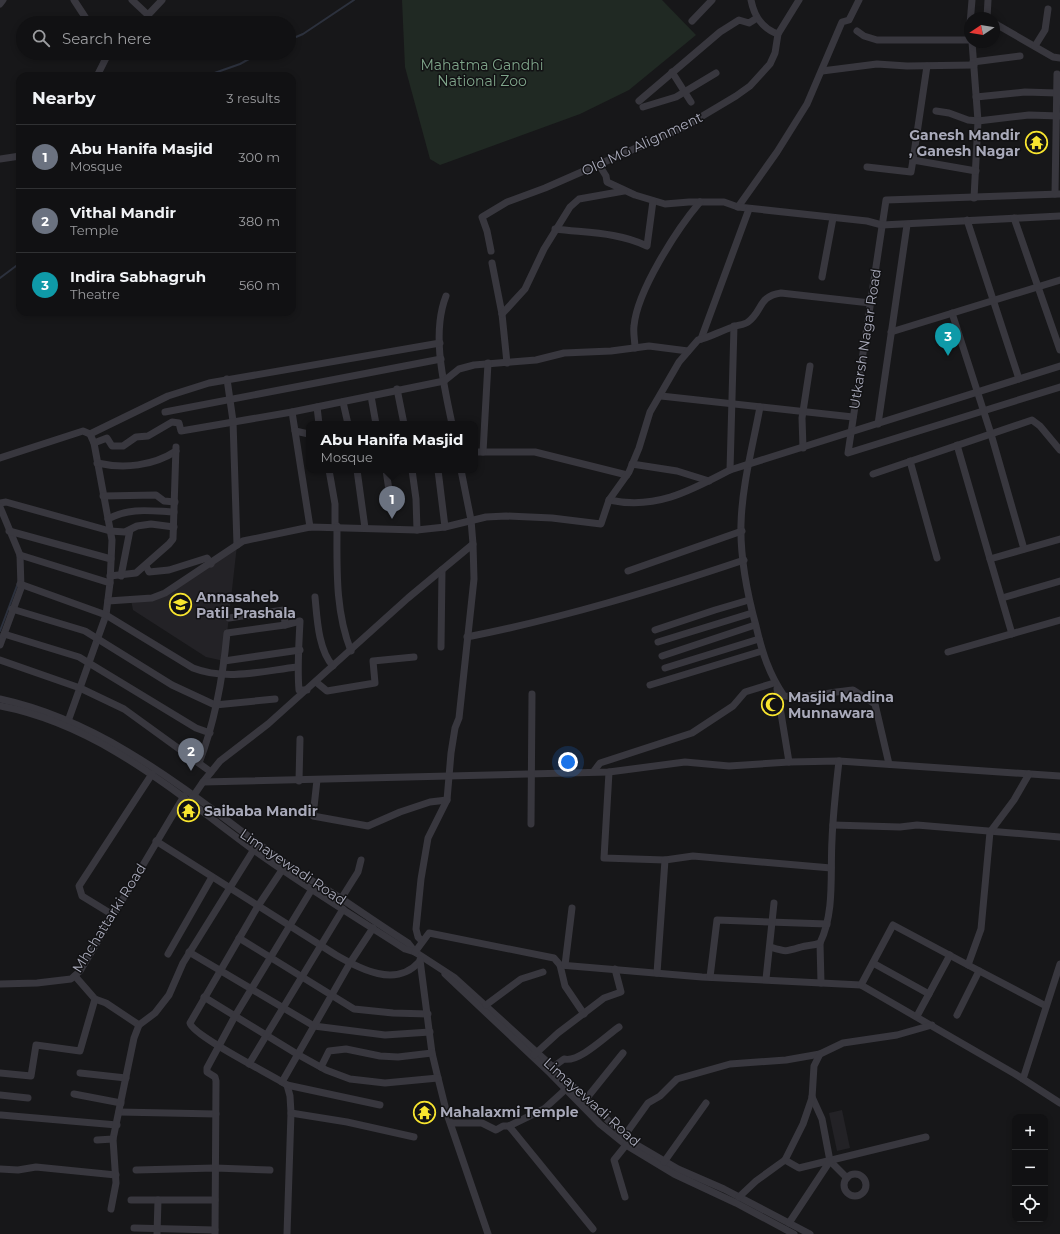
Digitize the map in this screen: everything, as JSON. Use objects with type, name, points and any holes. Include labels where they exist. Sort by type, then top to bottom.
[{"type":"street","points":[[0,4],[3,0]]},
{"type":"street","points":[[74,0],[84,16]]},
{"type":"street","points":[[132,0],[148,14],[162,0]]},
{"type":"street","points":[[692,21],[712,0]]},
{"type":"street","points":[[751,0],[757,18],[766,28],[778,34]]},
{"type":"street","name":"Old MG Alignment","points":[[491,251],[487,231],[482,217],[507,202],[545,188],[684,126],[750,86],[773,59],[777,47],[778,34],[799,0]]},
{"type":"street","points":[[738,207],[781,146],[807,104],[842,22],[849,20],[859,0]]},
{"type":"street","points":[[971,12],[972,0]]},
{"type":"street","points":[[987,12],[988,0]]},
{"type":"street","points":[[1034,46],[1045,30],[1048,9]]},
{"type":"street","points":[[639,101],[720,32],[739,20],[748,23],[757,18]]},
{"type":"street","points":[[1000,26],[1053,57],[1060,58]]},
{"type":"street","points":[[857,31],[864,36],[877,40],[964,41]]},
{"type":"street","points":[[972,48],[978,120],[974,198],[1057,194],[1058,77]]},
{"type":"street","points":[[822,71],[877,64],[927,66],[974,63],[1020,56]]},
{"type":"street","points":[[99,72],[105,60]]},
{"type":"street","points":[[867,167],[912,172],[927,66]]},
{"type":"street","points":[[672,72],[691,102]]},
{"type":"street","points":[[643,107],[676,97],[716,73]]},
{"type":"street","points":[[976,97],[1025,92],[1057,93]]},
{"type":"street","points":[[936,112],[949,113],[968,120],[1029,115],[1058,116]]},
{"type":"street","points":[[0,159],[16,157]]},
{"type":"street","points":[[913,160],[976,171]]},
{"type":"street","points":[[604,162],[601,168],[606,176],[607,182],[624,191],[669,204],[724,202],[749,209],[867,221],[882,225],[907,225],[967,220],[1060,216]]},
{"type":"street","points":[[502,314],[525,289],[555,229],[570,207],[579,199],[624,191]]},
{"type":"street","name":"Utkarsh Nagar Road","points":[[974,198],[886,200],[848,453],[982,412]]},
{"type":"street","points":[[555,229],[609,233],[636,241],[646,246],[653,200]]},
{"type":"street","points":[[635,348],[634,326],[638,306],[661,258],[686,218],[700,202]]},
{"type":"street","points":[[701,339],[749,209]]},
{"type":"street","points":[[822,277],[833,218]]},
{"type":"street","points":[[1014,218],[1060,350]]},
{"type":"street","points":[[967,220],[1018,379]]},
{"type":"street","points":[[878,424],[907,225]]},
{"type":"street","points":[[492,263],[502,314],[507,363]]},
{"type":"street","points":[[891,332],[1060,280]]},
{"type":"street","points":[[108,601],[152,598],[165,593],[211,564],[243,541],[310,527],[336,526],[417,530],[446,527],[471,520],[506,516],[552,518],[601,524],[609,500],[627,475],[632,464],[650,412],[661,396],[679,362],[698,340],[712,337],[734,326],[747,323],[756,313],[763,300],[770,294],[781,292],[870,304]]},
{"type":"street","points":[[446,296],[441,309],[440,343],[444,381],[451,421]]},
{"type":"street","points":[[952,313],[982,412],[991,434],[1024,549]]},
{"type":"street","points":[[730,470],[730,403],[734,326]]},
{"type":"street","points":[[90,434],[168,396],[196,386],[227,379],[440,343]]},
{"type":"street","points":[[94,443],[107,438],[112,446],[123,446],[136,437],[148,436],[172,422],[179,423],[181,431],[343,402],[397,389],[444,381],[459,369],[488,363],[536,360],[564,353],[611,352],[649,346],[688,351]]},
{"type":"street","points":[[165,412],[442,359]]},
{"type":"street","points":[[483,452],[488,363]]},
{"type":"street","points":[[802,448],[803,411],[810,366]]},
{"type":"street","points":[[609,500],[627,504],[660,501],[692,490],[730,470],[1060,366]]},
{"type":"street","points":[[227,379],[233,421],[237,545]]},
{"type":"street","points":[[982,412],[1060,387]]},
{"type":"street","points":[[397,389],[403,421]]},
{"type":"street","points":[[371,396],[375,421]]},
{"type":"street","points":[[661,396],[853,417]]},
{"type":"street","points":[[343,402],[347,421]]},
{"type":"street","points":[[317,407],[319,421]]},
{"type":"street","points":[[760,407],[742,504],[745,585],[762,651],[776,685],[789,762]]},
{"type":"street","points":[[292,412],[310,527]]},
{"type":"street","points":[[873,474],[1032,420],[1040,426],[1060,450]]},
{"type":"street","points":[[0,458],[83,431],[90,434],[94,443],[110,531],[111,559],[108,601],[106,615],[96,639],[67,723]]},
{"type":"street","points":[[295,431],[306,433]]},
{"type":"street","points":[[957,445],[1012,634]]},
{"type":"street","points":[[20,555],[110,579],[136,573],[146,566],[169,544],[173,539],[174,527],[176,449],[166,458],[131,466],[113,467],[97,463]]},
{"type":"street","points":[[478,452],[535,452],[627,475]]},
{"type":"street","points":[[910,461],[938,558]]},
{"type":"street","points":[[632,464],[677,471],[709,481]]},
{"type":"street","points":[[330,473],[335,504],[337,581],[343,632],[350,651]]},
{"type":"street","points":[[357,473],[365,528]]},
{"type":"street","points":[[386,473],[391,504]]},
{"type":"street","points":[[412,473],[416,498],[417,530]]},
{"type":"street","points":[[438,473],[446,527]]},
{"type":"street","points":[[422,941],[418,937],[416,929],[428,838],[447,800],[448,775],[455,728],[459,718],[474,579],[471,520],[463,473]]},
{"type":"street","points":[[103,496],[156,494],[164,501],[175,502]]},
{"type":"street","points":[[0,503],[6,502],[110,531],[125,532],[137,526],[151,524],[174,527]]},
{"type":"street","points":[[0,507],[20,555],[20,584],[0,645]]},
{"type":"street","points":[[108,518],[122,512],[133,510],[174,512]]},
{"type":"street","points":[[121,576],[130,530]]},
{"type":"street","points":[[9,531],[111,559]]},
{"type":"street","points":[[628,571],[742,531]]},
{"type":"street","points":[[990,559],[1060,539]]},
{"type":"street","points":[[192,799],[203,782],[220,761],[268,724],[408,598],[473,544]]},
{"type":"street","points":[[146,566],[149,572],[169,570],[206,558],[211,564]]},
{"type":"street","points":[[467,637],[532,624],[618,601],[744,560]]},
{"type":"street","points":[[441,647],[442,570]]},
{"type":"street","points":[[1002,598],[1060,581]]},
{"type":"street","points":[[20,584],[106,615],[193,668],[208,674],[221,676],[297,667]]},
{"type":"street","points":[[315,597],[316,615],[320,634],[328,661],[334,666]]},
{"type":"street","points":[[655,630],[749,600]]},
{"type":"street","points":[[12,609],[85,631],[172,685],[215,705],[275,698]]},
{"type":"street","points":[[229,618],[284,610],[285,625]]},
{"type":"street","points":[[658,642],[752,613]]},
{"type":"street","points":[[948,652],[1060,620]]},
{"type":"street","points":[[199,763],[210,733],[224,660],[227,633],[285,625],[300,621],[300,650],[297,667],[299,690],[307,690]]},
{"type":"street","points":[[662,656],[756,625]]},
{"type":"street","points":[[4,634],[79,657],[196,728],[210,733]]},
{"type":"street","points":[[665,668],[759,639]]},
{"type":"street","points":[[224,660],[300,650]]},
{"type":"street","points":[[650,685],[762,651]]},
{"type":"street","points":[[316,682],[327,690],[375,683],[373,661],[414,657]]},
{"type":"street","points":[[0,660],[80,688],[124,709],[211,772]]},
{"type":"street","points":[[776,685],[784,696],[796,698],[853,690],[875,704],[889,764]]},
{"type":"street","points":[[594,771],[600,763],[692,733],[734,706],[746,692],[776,685]]},
{"type":"street","points":[[531,824],[532,694]]},
{"type":"street","points":[[0,699],[40,709],[67,723]]},
{"type":"street","points":[[0,706],[67,723]]},
{"type":"street","name":"Limayewadi Road","points":[[67,723],[152,774],[184,796],[192,799]]},
{"type":"street","name":"Limayewadi Road","points":[[67,723],[120,746],[173,780],[192,799],[256,847],[282,870],[405,949],[415,952]]},
{"type":"street","points":[[299,781],[300,739]]},
{"type":"street","points":[[821,983],[820,943],[830,910],[833,825],[839,760]]},
{"type":"street","points":[[203,782],[299,781],[594,771],[609,772],[685,762],[729,766],[839,760],[1060,776]]},
{"type":"street","points":[[609,772],[604,858],[665,860],[693,856],[831,868]]},
{"type":"street","points":[[113,914],[82,896],[79,886],[152,774]]},
{"type":"street","points":[[968,965],[981,929],[990,832],[1004,816],[1029,774]]},
{"type":"street","points":[[317,780],[313,816],[368,826],[400,812],[430,802],[447,800]]},
{"type":"street","name":"Mhchattarki Road","points":[[0,984],[37,983],[71,979],[80,971],[184,796]]},
{"type":"street","points":[[833,825],[900,827],[917,825],[1060,837]]},
{"type":"street","points":[[156,841],[320,945],[361,969],[383,974],[405,972],[413,968],[421,959]]},
{"type":"street","points":[[111,1209],[116,1176],[113,1139],[120,1112],[134,1038],[139,1025],[155,1013],[169,995],[189,952],[256,847]]},
{"type":"street","name":"Limayewadi Road","points":[[256,847],[342,899],[408,943],[421,959],[455,978],[486,1005],[600,1124],[626,1145],[674,1174],[738,1200]]},
{"type":"street","points":[[342,899],[358,872],[361,860]]},
{"type":"street","points":[[658,973],[665,860]]},
{"type":"street","points":[[282,870],[258,906],[220,970],[191,1020],[191,1026],[219,1046],[284,1084],[380,1106]]},
{"type":"street","points":[[168,954],[212,877]]},
{"type":"street","points":[[134,1228],[157,1231],[215,1232],[216,1079],[207,1072],[207,1070],[235,1016],[312,889]]},
{"type":"street","points":[[766,979],[774,903]]},
{"type":"street","points":[[572,908],[562,965],[565,986],[584,1014]]},
{"type":"street","points":[[249,1064],[320,945],[344,909]]},
{"type":"street","points":[[710,977],[717,920],[827,924]]},
{"type":"street","points":[[861,984],[894,925],[1046,1006]]},
{"type":"street","points":[[287,1234],[291,1113],[290,1096],[284,1084],[297,1054],[350,963],[373,928]]},
{"type":"street","points":[[415,952],[429,933],[554,958],[562,965],[710,977],[861,984],[1023,1079],[1060,1103]]},
{"type":"street","points":[[239,938],[301,978],[354,1009],[394,1013],[428,1014]]},
{"type":"street","points":[[770,947],[784,951],[793,951],[801,947],[811,947],[820,943]]},
{"type":"street","points":[[189,952],[314,1026],[385,1035],[430,1032]]},
{"type":"street","points":[[917,1016],[950,955]]},
{"type":"street","points":[[421,959],[432,1053],[438,1078],[451,1123],[488,1234]]},
{"type":"street","points":[[873,962],[929,994]]},
{"type":"street","points":[[1023,1079],[1060,964]]},
{"type":"street","points":[[535,1055],[558,1033],[604,998],[621,992],[615,969]]},
{"type":"street","name":"Limayewadi Road","points":[[441,970],[452,982],[535,1055],[554,1067],[625,1135],[664,1162],[738,1200]]},
{"type":"street","points":[[956,1015],[979,971]]},
{"type":"street","points":[[486,1005],[521,979],[543,972]]},
{"type":"street","points":[[75,976],[95,999],[106,1003],[139,1025]]},
{"type":"street","points":[[204,998],[297,1054],[321,1067],[350,1079],[385,1083],[438,1078]]},
{"type":"street","points":[[0,1073],[31,1076],[36,1045],[80,1051],[95,999]]},
{"type":"street","points":[[625,1135],[648,1103],[660,1096],[677,1079],[730,1064],[786,1060],[820,1054],[843,1043],[897,1036],[932,1025]]},
{"type":"street","points":[[554,1067],[564,1059],[568,1060],[591,1049],[619,1026]]},
{"type":"street","points":[[321,1067],[329,1051],[346,1049],[380,1056],[398,1057],[432,1053]]},
{"type":"street","points":[[586,1099],[623,1053]]},
{"type":"street","points":[[738,1200],[756,1181],[785,1160],[803,1124],[812,1097],[814,1066],[820,1054]]},
{"type":"street","points":[[80,1073],[126,1078]]},
{"type":"street","points":[[451,1123],[482,1123],[496,1130],[509,1126],[544,1109],[566,1089]]},
{"type":"street","points":[[74,1094],[121,1103]]},
{"type":"street","points":[[0,1095],[28,1098]]},
{"type":"street","points":[[812,1097],[822,1119],[830,1161],[847,1178]]},
{"type":"street","points":[[664,1162],[706,1103]]},
{"type":"street","points":[[120,1112],[216,1114]]},
{"type":"street","points":[[291,1113],[347,1122],[414,1138]]},
{"type":"street","points":[[1,1115],[117,1124]]},
{"type":"street","points":[[509,1126],[594,1229]]},
{"type":"street","points":[[785,1160],[799,1168],[926,1137]]},
{"type":"street","points":[[97,1140],[113,1139]]},
{"type":"street","points":[[625,1196],[614,1160],[626,1145]]},
{"type":"street","points":[[789,1223],[830,1161]]},
{"type":"street","points":[[0,1169],[18,1170],[36,1167],[116,1176]]},
{"type":"street","points":[[136,1170],[215,1168],[270,1170]]},
{"type":"street","points":[[131,1200],[215,1200]]},
{"type":"street","points":[[157,1231],[158,1200]]},
{"type":"street","points":[[738,1200],[810,1234]]},
{"type":"street","points":[[738,1200],[794,1234]]},
{"type":"shaded area","name":"Annasaheb Patil Prashala","points":[[237,545],[224,661],[206,657],[133,610],[131,600],[157,596]]},
{"type":"shaded area","points":[[842,1110],[850,1148],[837,1151],[829,1113]]},
{"type":"green space","name":"Mahatma Gandhi National Zoo","points":[[402,0],[662,0],[696,35],[629,90],[580,114],[440,165],[430,159],[405,67]]},
{"type":"waterway","points":[[296,37],[303,34],[354,0]]},
{"type":"waterway","points":[[217,72],[247,60]]},
{"type":"waterway","points":[[0,278],[16,266]]},
{"type":"waterway","points":[[0,631],[18,583]]},
{"type":"place","name":"Ganesh Mandir , Ganesh Nagar","points":[[1036,143]]},
{"type":"place","name":"Indira Sabhagruh","points":[[948,356]]},
{"type":"place","name":"Abu Hanifa Masjid","points":[[392,519]]},
{"type":"place","name":"Annasaheb Patil Prashala","points":[[181,605]]},
{"type":"place","name":"Masjid Madina Munnawara","points":[[772,705]]},
{"type":"place","name":"Vithal Mandir","points":[[191,771]]},
{"type":"place","name":"Saibaba Mandir","points":[[189,811]]},
{"type":"place","name":"Mahalaxmi Temple","points":[[424,1112]]}]
